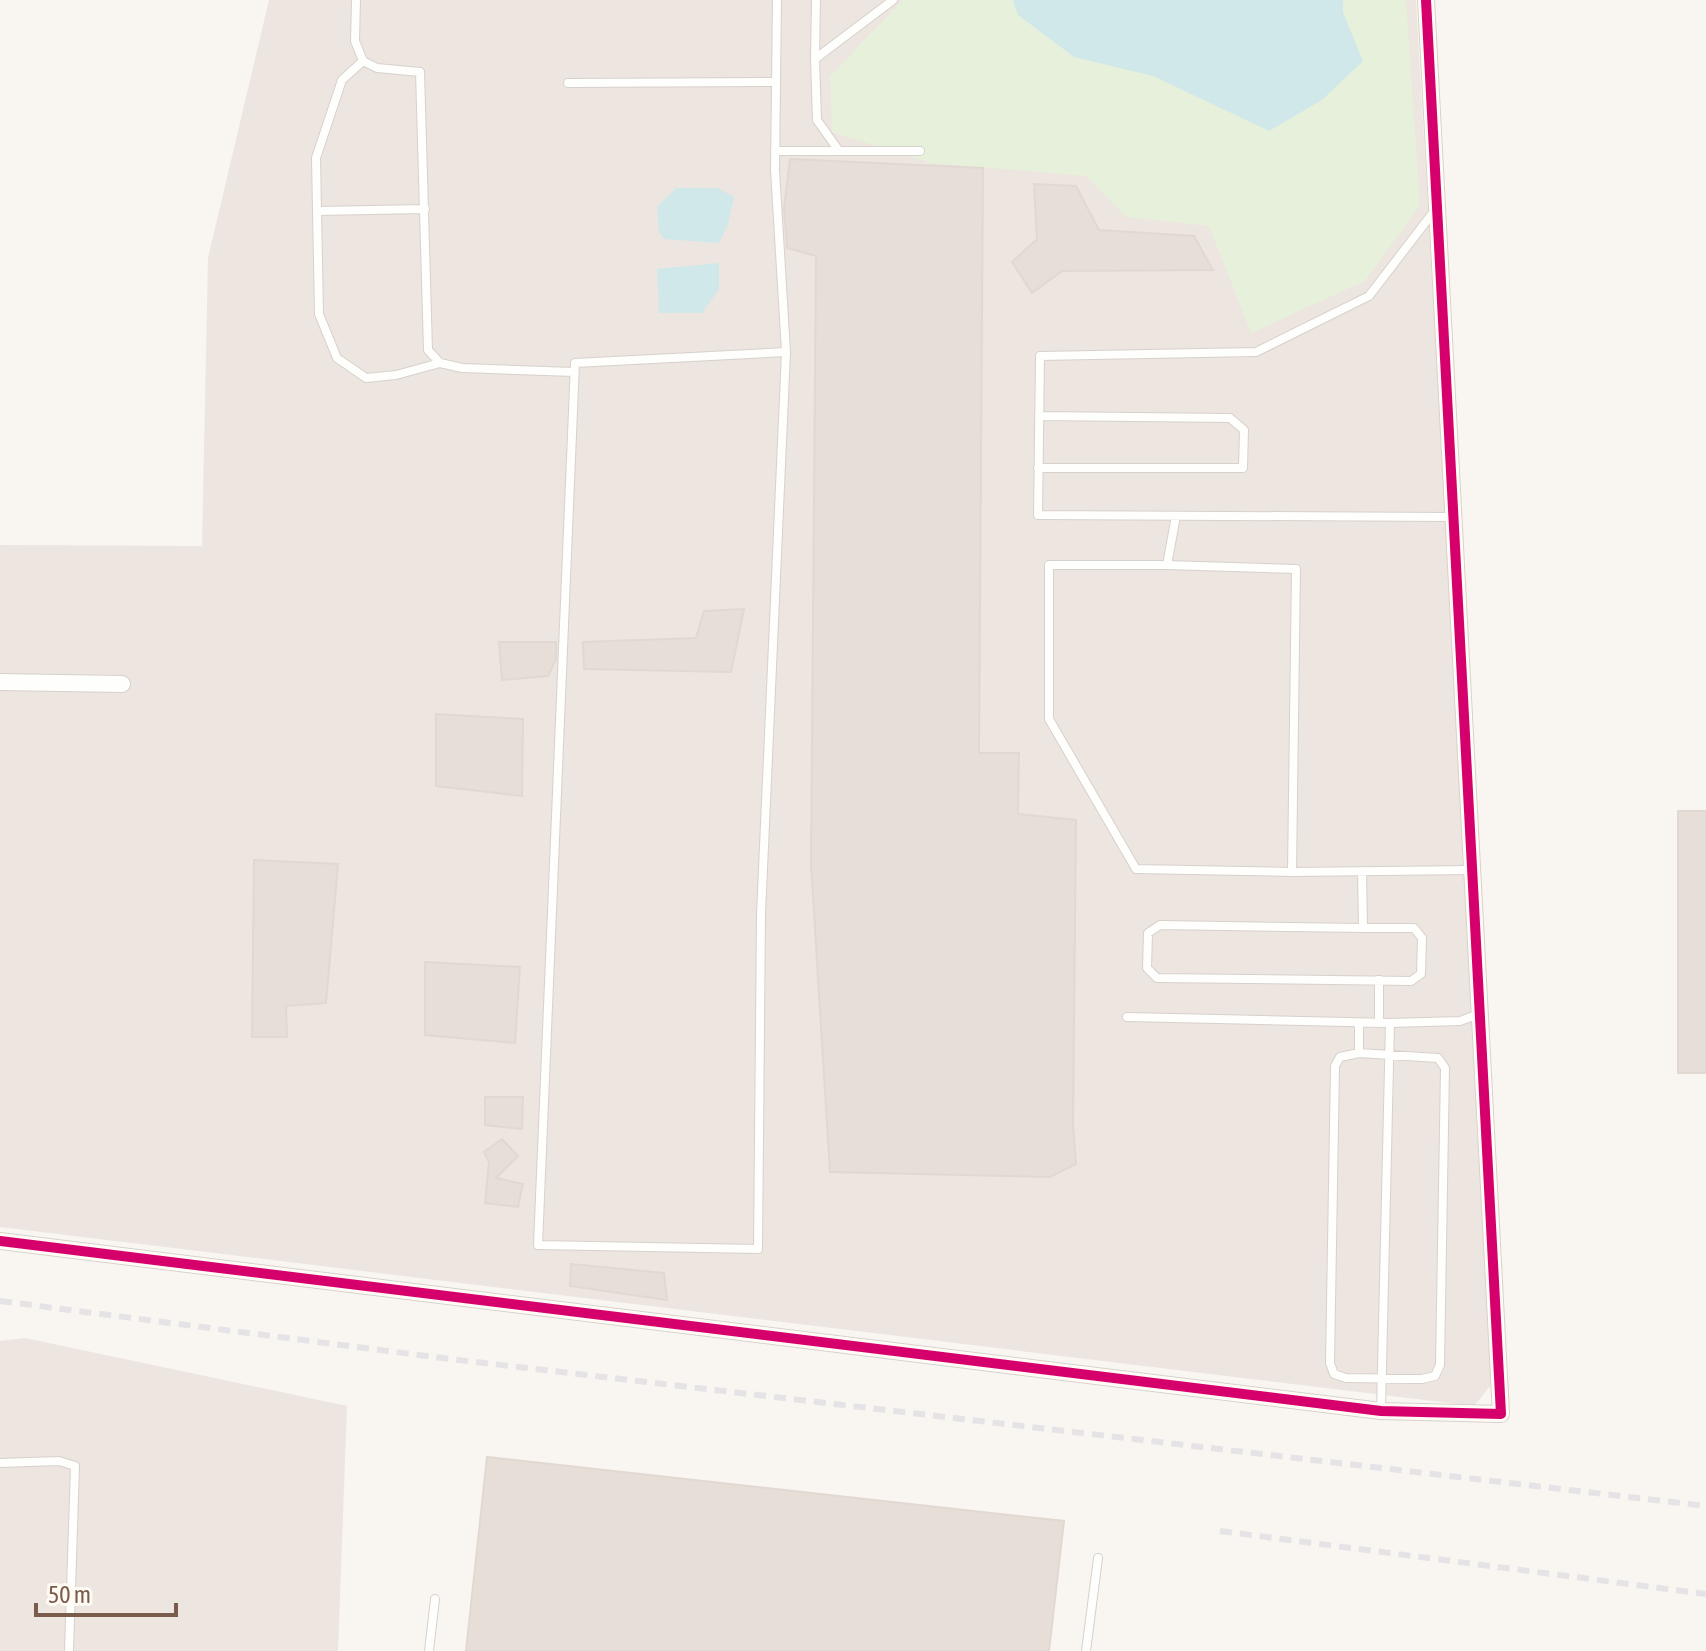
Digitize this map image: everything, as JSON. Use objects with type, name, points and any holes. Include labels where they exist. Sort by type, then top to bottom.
[{"type":"street","points":[[0,1241],[1381,1411],[1501,1414],[1426,0]]},
{"type":"street","points":[[0,682],[122,684]]},
{"type":"lane","points":[[356,0],[355,41],[363,61],[377,68],[420,72],[428,350],[440,363]]},
{"type":"lane","points":[[777,0],[775,151],[786,352],[761,914],[758,1249],[538,1245],[575,363],[786,352]]},
{"type":"lane","points":[[816,0],[817,120],[839,151]]},
{"type":"lane","points":[[815,59],[893,0]]},
{"type":"lane","points":[[363,61],[342,80],[316,158],[319,314],[337,358],[366,378],[396,375],[440,363],[462,368],[574,372]]},
{"type":"lane","points":[[568,83],[776,82]]},
{"type":"lane","points":[[775,151],[920,151]]},
{"type":"lane","points":[[317,211],[425,209]]},
{"type":"lane","points":[[1436,210],[1369,296],[1256,352],[1040,356],[1038,515],[1452,517]]},
{"type":"lane","points":[[1038,468],[1243,468],[1244,430],[1230,418],[1039,416]]},
{"type":"lane","points":[[1167,565],[1176,516]]},
{"type":"lane","points":[[1292,872],[1296,569],[1049,565],[1049,719],[1136,869],[1292,872],[1471,870]]},
{"type":"lane","points":[[1362,871],[1363,928]]},
{"type":"lane","points":[[1160,925],[1363,928],[1414,928],[1422,938],[1421,974],[1411,981],[1157,978],[1147,968],[1148,933],[1160,925]]},
{"type":"lane","points":[[1379,980],[1379,1023]]},
{"type":"lane","points":[[1127,1017],[1390,1023],[1460,1021],[1479,1014]]},
{"type":"lane","points":[[1359,1023],[1359,1053]]},
{"type":"lane","points":[[1381,1411],[1390,1023]]},
{"type":"lane","points":[[1359,1053],[1390,1054],[1438,1058],[1445,1068],[1440,1365],[1435,1376],[1422,1379],[1346,1378],[1334,1374],[1330,1363],[1335,1066],[1340,1057],[1359,1053]]},
{"type":"lane","points":[[0,1463],[59,1461],[75,1466],[69,1651]]},
{"type":"lane","points":[[1086,1651],[1098,1558]]},
{"type":"lane","points":[[429,1651],[435,1599]]},
{"type":"shaded area","points":[[269,0],[1416,0],[1495,1380],[1474,1406],[0,1227],[0,545],[202,546],[208,258]]},
{"type":"shaded area","points":[[25,1338],[347,1406],[338,1651],[0,1651],[0,1341]]},
{"type":"green space","points":[[903,0],[1406,0],[1420,205],[1365,281],[1251,333],[1209,226],[1126,217],[1087,176],[931,163],[832,132],[830,76]]},
{"type":"water","points":[[1013,0],[1343,0],[1343,12],[1363,61],[1322,100],[1269,131],[1153,76],[1074,57],[1018,15]]},
{"type":"water","points":[[676,188],[717,188],[734,197],[728,224],[719,243],[664,239],[659,233],[657,207]]},
{"type":"water","points":[[719,263],[719,289],[702,313],[659,313],[657,269]]},
{"type":"building","points":[[790,159],[983,168],[979,753],[1019,753],[1018,814],[1076,820],[1073,1125],[1076,1164],[1050,1177],[830,1172],[811,864],[816,256],[787,248],[784,208]]},
{"type":"building","points":[[1034,184],[1076,186],[1099,230],[1194,236],[1213,270],[1062,271],[1032,293],[1012,262],[1037,239]]},
{"type":"building","points":[[744,609],[731,672],[584,669],[583,642],[696,638],[704,611]]},
{"type":"building","points":[[499,642],[556,642],[556,659],[548,676],[502,680]]},
{"type":"building","points":[[436,714],[523,719],[522,796],[436,786]]},
{"type":"building","points":[[1678,811],[1706,811],[1706,1073],[1678,1073]]},
{"type":"building","points":[[254,860],[338,864],[326,1003],[286,1006],[287,1037],[252,1037]]},
{"type":"building","points":[[425,962],[520,967],[515,1043],[425,1035]]},
{"type":"building","points":[[485,1097],[523,1097],[522,1129],[485,1125]]},
{"type":"building","points":[[502,1139],[518,1156],[496,1178],[523,1184],[518,1207],[485,1203],[489,1162],[484,1152]]},
{"type":"building","points":[[571,1264],[664,1273],[667,1300],[570,1286]]},
{"type":"building","points":[[487,1457],[1064,1521],[1049,1651],[466,1651]]},
{"type":"railway","points":[[0,1301],[450,1359],[1706,1506]]},
{"type":"railway","points":[[1220,1531],[1706,1594]]},
{"type":"cycle path","points":[[0,1241],[1381,1411],[1501,1414],[1426,0]]}]
